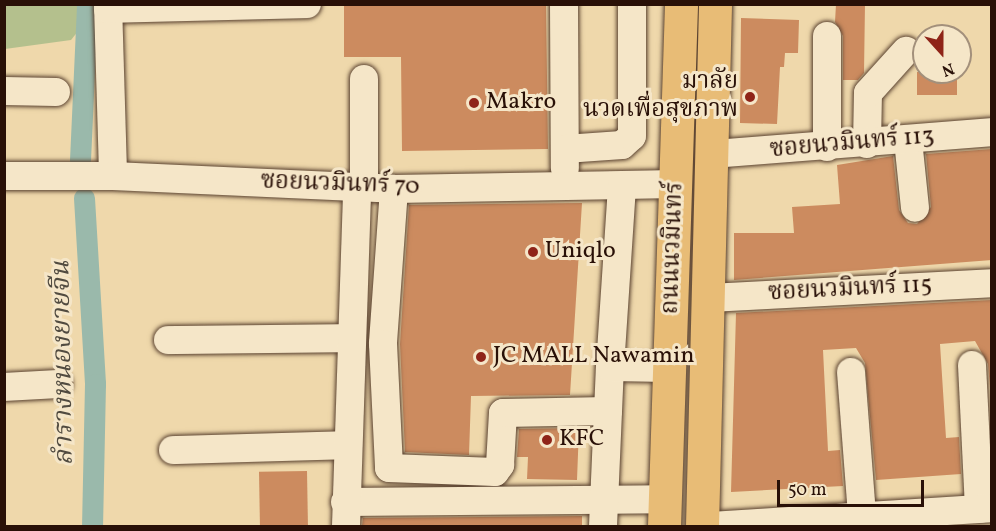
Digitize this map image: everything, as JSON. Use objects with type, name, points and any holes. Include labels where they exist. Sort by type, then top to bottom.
[{"type":"main road","name":"ถนนนวมินทร์","points":[[664,513],[681,4]]},
{"type":"main road","name":"ถนนนวมินทร์","points":[[702,526],[715,4]]},
{"type":"street","points":[[113,176],[108,7],[307,4]]},
{"type":"street","points":[[564,4],[566,185]]},
{"type":"street","points":[[565,149],[622,145],[632,136],[632,4]]},
{"type":"street","points":[[827,36],[827,147]]},
{"type":"street","points":[[867,144],[868,93],[906,51]]},
{"type":"street","points":[[364,79],[357,281],[349,338],[346,514],[604,498],[664,513]]},
{"type":"street","points":[[4,91],[56,92]]},
{"type":"street","name":"ซอยนวมินทร์ 113","points":[[713,154],[867,144],[992,132]]},
{"type":"street","points":[[908,140],[915,208]]},
{"type":"street","name":"ซอยนวมินทร์ 70","points":[[4,176],[113,176],[394,189],[676,184]]},
{"type":"street","points":[[603,526],[610,367],[622,185]]},
{"type":"street","points":[[394,189],[383,344],[389,468],[495,472],[500,465],[503,413],[608,411]]},
{"type":"street","name":"ซอยนวมินทร์ 115","points":[[709,298],[992,283]]},
{"type":"street","points":[[168,340],[349,338]]},
{"type":"street","points":[[709,526],[985,509],[972,365]]},
{"type":"street","points":[[610,367],[669,368]]},
{"type":"street","points":[[851,372],[862,516]]},
{"type":"street","points":[[4,387],[58,384]]},
{"type":"street","points":[[173,450],[346,445]]},
{"type":"green space","points":[[4,5],[99,5],[71,40],[5,49]]},
{"type":"building","name":"Makro","points":[[344,4],[546,4],[548,149],[402,151],[401,57],[344,57]]},
{"type":"building","points":[[836,4],[865,4],[864,73],[858,80],[843,80],[843,36],[835,22]]},
{"type":"building","points":[[741,18],[799,20],[798,53],[785,53],[784,67],[780,67],[777,124],[740,123]]},
{"type":"building","points":[[917,84],[957,84],[957,95],[917,95]]},
{"type":"building","points":[[992,149],[992,260],[734,280],[734,233],[794,233],[792,207],[840,204],[837,165],[893,156],[899,210],[908,223],[917,224],[931,207],[926,154]]},
{"type":"building","name":"JC MALL Nawamin","points":[[582,203],[570,395],[471,396],[469,455],[405,452],[400,344],[409,205]]},
{"type":"building","points":[[992,300],[992,412],[988,364],[975,341],[940,344],[946,438],[959,437],[961,474],[876,480],[865,363],[856,348],[823,350],[828,451],[840,450],[843,486],[731,492],[736,313]]},
{"type":"building","name":"KFC","points":[[579,428],[577,480],[527,479],[528,457],[517,457],[519,429]]},
{"type":"building","points":[[307,471],[308,526],[260,526],[259,472]]},
{"type":"building","points":[[582,516],[582,526],[362,526],[363,518]]},
{"type":"waterway","name":"ลำรางหนองยายจีน","points":[[80,160],[87,4]]},
{"type":"waterway","name":"ลำรางหนองยายจีน","points":[[84,198],[95,384],[92,526]]},
{"type":"place","name":"มาลัย นวดเพื่อสุขภาพ","points":[[750,97]]},
{"type":"place","name":"Makro","points":[[474,103]]},
{"type":"place","name":"Uniqlo","points":[[533,252]]},
{"type":"place","name":"JC MALL Nawamin","points":[[481,357]]},
{"type":"place","name":"KFC","points":[[547,440]]}]
